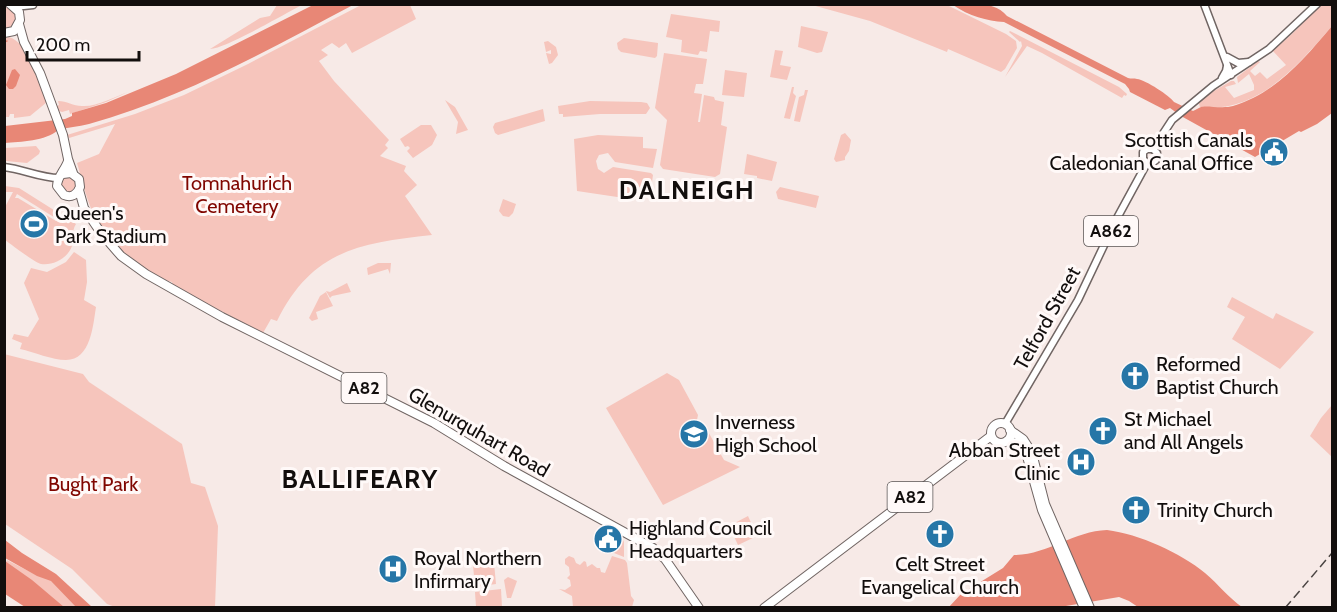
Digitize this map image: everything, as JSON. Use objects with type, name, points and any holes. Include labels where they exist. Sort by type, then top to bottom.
[{"type":"highway","points":[[12,5],[20,20],[24,42],[37,65],[62,130],[73,173],[80,182],[79,190],[69,196],[61,194],[59,179],[68,159]]},
{"type":"highway","points":[[20,20],[7,33],[24,42]]},
{"type":"highway","points":[[59,179],[73,173]]},
{"type":"highway","name":"Glenurquhart Road","points":[[79,190],[84,208]]},
{"type":"highway","name":"Glenurquhart Road","points":[[69,196],[84,208],[111,246],[146,274],[222,317],[434,423],[504,466],[652,547],[665,558],[699,608]]},
{"type":"highway","name":"A82","points":[[764,608],[991,436],[994,426],[1000,423],[1008,427]]},
{"type":"highway","points":[[1007,441],[1010,437],[1008,427]]},
{"type":"highway","points":[[1008,427],[1023,440],[1032,453],[1042,494],[1084,608]]},
{"type":"highway","points":[[991,436],[997,443],[1007,441],[1017,443],[1026,453],[1038,499],[1090,608]]},
{"type":"main road","points":[[1204,4],[1233,73]]},
{"type":"main road","name":"A862","points":[[1154,149],[1177,115],[1220,81],[1276,42],[1317,4]]},
{"type":"main road","points":[[12,5],[33,5]]},
{"type":"main road","points":[[20,20],[33,5]]},
{"type":"main road","points":[[1225,54],[1238,63],[1251,61]]},
{"type":"main road","points":[[1220,81],[1226,72],[1225,54]]},
{"type":"main road","points":[[1227,66],[1233,73]]},
{"type":"main road","name":"A862","points":[[1147,149],[1154,149],[1157,158],[1152,163],[1147,163],[1143,159],[1143,152],[1147,149]]},
{"type":"main road","name":"Telford Street","points":[[1008,427],[1078,300],[1147,163]]},
{"type":"main road","points":[[4,167],[59,179]]},
{"type":"green space","points":[[277,5],[302,5],[241,37],[210,49],[260,18],[270,16]]},
{"type":"green space","name":"Tomnahurich Cemetery","points":[[361,5],[410,5],[416,19],[352,53],[346,43],[339,48],[332,43],[321,50],[328,55],[319,61],[334,81],[389,140],[385,145],[388,148],[380,156],[406,166],[404,171],[417,185],[405,196],[432,235],[361,247],[341,254],[322,265],[291,297],[277,321],[271,319],[263,333],[173,286],[172,282],[153,274],[120,249],[97,221],[77,163],[99,154],[115,124],[69,138],[67,135],[135,114],[184,95]]},
{"type":"green space","points":[[812,5],[947,5],[1006,34],[1016,41],[1017,48],[1001,72],[948,49],[947,52],[870,21]]},
{"type":"green space","points":[[1321,5],[1332,5],[1332,26],[1291,71],[1258,95],[1240,103],[1221,107],[1200,107],[1198,101],[1231,81],[1236,84],[1225,87],[1234,98],[1254,90],[1249,74],[1238,83],[1237,77],[1258,61],[1260,62],[1250,71],[1255,76],[1260,72],[1267,79],[1286,65],[1272,50]]},
{"type":"green space","points":[[5,7],[14,12],[15,20],[12,27],[5,29]]},
{"type":"green space","points":[[671,14],[720,21],[719,32],[710,31],[707,52],[700,51],[698,55],[681,52],[682,40],[666,37]]},
{"type":"green space","points":[[801,26],[828,32],[822,52],[817,53],[798,47]]},
{"type":"green space","points":[[1010,31],[1119,87],[1127,94],[1126,96],[1122,98],[1027,46],[1005,77],[1022,46],[1021,41]]},
{"type":"green space","points":[[9,37],[16,41],[28,55],[47,102],[30,116],[14,118],[14,114],[10,114],[9,117],[5,117],[5,38]]},
{"type":"green space","points":[[624,38],[658,43],[657,56],[655,58],[621,52],[617,43]]},
{"type":"green space","points":[[548,41],[556,47],[558,55],[549,64],[546,53],[551,54],[551,50],[546,52],[544,42]]},
{"type":"green space","points":[[775,50],[783,51],[780,65],[791,67],[787,80],[770,77]]},
{"type":"green space","points":[[664,53],[707,59],[703,84],[696,84],[694,93],[702,94],[698,122],[700,122],[704,95],[724,102],[721,125],[727,127],[720,174],[715,177],[663,169],[660,165],[667,120],[655,108]]},
{"type":"green space","points":[[725,70],[747,73],[744,97],[722,95]]},
{"type":"green space","points":[[792,87],[794,87],[793,93],[796,96],[790,119],[784,118]]},
{"type":"green space","points":[[805,90],[808,90],[800,122],[794,121],[799,97],[804,95]]},
{"type":"green space","points":[[128,92],[70,114],[69,110],[62,112],[57,110],[58,101],[88,106]]},
{"type":"green space","points":[[445,100],[455,107],[468,130],[456,134],[458,122]]},
{"type":"green space","points":[[590,101],[641,102],[647,103],[650,108],[646,114],[563,117],[563,114],[559,114],[558,106]]},
{"type":"green space","points":[[543,109],[545,121],[498,135],[495,133],[493,127],[495,123]]},
{"type":"green space","points":[[421,125],[431,125],[437,135],[432,145],[413,158],[407,151],[410,148],[405,147],[400,139]]},
{"type":"green space","points":[[845,133],[851,140],[849,151],[845,160],[836,162],[834,159],[841,135]]},
{"type":"green space","points":[[598,135],[643,137],[643,148],[657,149],[653,168],[615,162],[608,153],[599,155],[596,161],[598,169],[604,173],[613,167],[651,173],[653,175],[651,189],[637,187],[624,198],[577,191],[574,139]]},
{"type":"green space","points":[[36,146],[40,151],[39,154],[27,163],[6,161],[5,148]]},
{"type":"green space","points":[[747,154],[777,162],[772,181],[744,174]]},
{"type":"green space","points":[[66,176],[72,176],[77,184],[75,190],[66,192],[61,187],[61,181]]},
{"type":"green space","name":"Queen's Park Stadium","points":[[5,186],[19,188],[76,224],[72,246],[64,257],[55,262],[41,264],[5,240],[5,207],[13,192],[5,192]],"holes":[[[17,194],[57,219],[56,221],[15,198]]]},
{"type":"green space","points":[[780,187],[819,196],[816,208],[778,199],[776,192]]},
{"type":"green space","points":[[503,199],[516,204],[509,217],[503,216],[499,211]]},
{"type":"green space","points":[[74,252],[86,260],[87,282],[84,300],[96,307],[92,332],[86,348],[81,354],[66,360],[20,349],[22,343],[12,339],[14,334],[28,337],[39,319],[24,283],[31,268],[47,272],[66,262]]},
{"type":"green space","points":[[378,263],[391,263],[390,274],[388,269],[368,275],[367,268]]},
{"type":"green space","points":[[347,283],[351,292],[330,298],[326,291],[330,292]]},
{"type":"green space","points":[[326,292],[333,306],[316,312],[318,319],[312,321],[309,318],[320,296]]},
{"type":"green space","points":[[1232,297],[1273,319],[1276,313],[1314,332],[1280,369],[1232,339],[1245,317],[1227,307]]},
{"type":"green space","name":"Bught Park","points":[[4,354],[83,374],[89,382],[182,444],[191,483],[205,487],[218,526],[215,607],[115,607],[107,604],[72,569],[5,524]]},
{"type":"green space","points":[[667,373],[679,380],[698,415],[697,420],[701,426],[706,428],[724,460],[740,467],[663,505],[606,408]]},
{"type":"green space","points":[[1332,405],[1332,457],[1310,436]]},
{"type":"green space","points":[[748,516],[757,536],[738,545],[729,526]]},
{"type":"green space","points":[[620,534],[624,542],[624,557],[614,553]]},
{"type":"green space","points":[[569,556],[574,558],[580,565],[584,561],[587,567],[592,564],[605,573],[612,556],[625,560],[627,563],[631,596],[634,600],[632,607],[573,607],[572,596],[559,589],[565,590],[571,586],[567,578],[570,575],[569,567],[565,564],[565,559]]},
{"type":"green space","points":[[7,560],[36,575],[47,577],[77,607],[60,607],[6,562]]},
{"type":"green space","points":[[494,563],[496,584],[475,587],[473,565]]},
{"type":"green space","points":[[508,577],[517,581],[511,598],[507,598],[504,580]]},
{"type":"green space","points":[[501,589],[502,607],[476,607],[475,592]]},
{"type":"shaded area","points":[[982,4],[996,8],[1007,16],[1128,78],[1146,82],[1174,102],[1193,111],[1200,107],[1233,106],[1263,93],[1288,74],[1332,26],[1332,113],[1317,124],[1299,131],[1255,157],[1170,108],[1165,110],[1130,92],[1125,84],[1004,22],[978,17],[953,5]]},
{"type":"shaded area","points":[[313,5],[353,5],[224,72],[158,101],[89,124],[58,130],[40,139],[5,143],[5,126],[65,119],[72,116],[72,113],[106,103],[176,74]]},
{"type":"shaded area","points":[[15,69],[20,75],[16,86],[9,89],[6,85],[12,70]]},
{"type":"shaded area","points":[[1107,530],[1146,540],[1184,558],[1205,573],[1242,607],[1138,607],[1119,597],[1060,607],[948,608],[961,594],[1003,568],[1014,555],[1038,551],[1083,534]]},
{"type":"shaded area","points":[[5,540],[56,574],[92,607],[76,607],[51,581],[5,558]]},
{"type":"shaded area","points":[[5,561],[64,607],[25,607],[5,594]]},
{"type":"railway","points":[[1285,608],[1332,553]]},
{"type":"place","name":"Scottish Canals Caledonian Canal Office","points":[[1274,152]]},
{"type":"place","name":"Queen's Park Stadium","points":[[34,224]]},
{"type":"place","name":"Reformed Baptist Church","points":[[1135,376]]},
{"type":"place","name":"St Michael and All Angels","points":[[1103,431]]},
{"type":"place","name":"Inverness High School","points":[[694,434]]},
{"type":"place","name":"Abban Street Clinic","points":[[1081,462]]},
{"type":"place","name":"Trinity Church","points":[[1136,510]]},
{"type":"place","name":"Celt Street Evangelical Church","points":[[940,534]]},
{"type":"place","name":"Highland Council Headquarters","points":[[608,539]]},
{"type":"place","name":"Royal Northern Infirmary","points":[[393,569]]},
{"type":"district","name":"DALNEIGH","points":[[687,190]]},
{"type":"district","name":"BALLIFEARY","points":[[360,479]]}]
